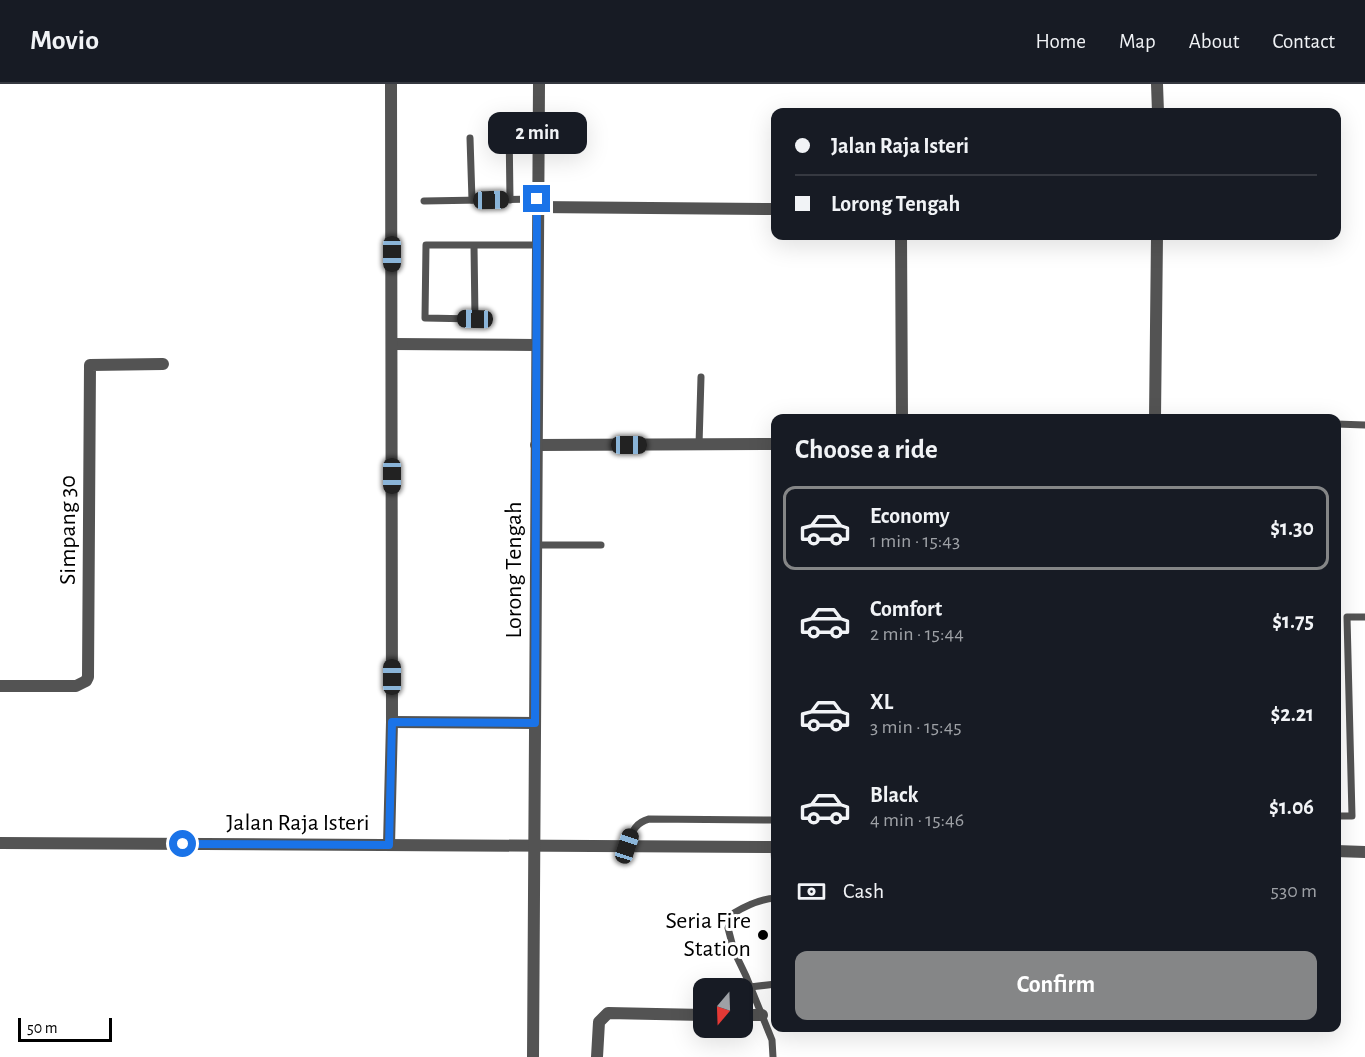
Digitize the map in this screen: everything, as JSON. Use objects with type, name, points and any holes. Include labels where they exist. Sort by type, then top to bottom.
[{"type":"street","points":[[389,845],[392,722],[391,84]]},
{"type":"street","name":"Lorong Tengah","points":[[533,1057],[536,245],[539,84]]},
{"type":"street","points":[[1157,84],[1158,108]]},
{"type":"street","points":[[537,203],[771,209]]},
{"type":"street","points":[[901,240],[902,414]]},
{"type":"street","points":[[1155,414],[1157,240]]},
{"type":"street","points":[[392,344],[536,345]]},
{"type":"street","name":"Simpang 30","points":[[0,686],[76,686],[86,681],[88,677],[90,364],[163,364]]},
{"type":"street","points":[[536,445],[771,444]]},
{"type":"street","points":[[392,722],[535,723]]},
{"type":"street","name":"Jalan Raja Isteri","points":[[0,843],[771,848]]},
{"type":"street","points":[[1341,851],[1365,852]]},
{"type":"street","points":[[597,1057],[599,1022],[608,1013],[693,1014]]},
{"type":"street","points":[[753,1016],[762,1016]]},
{"type":"lane","points":[[509,125],[510,200]]},
{"type":"lane","points":[[470,138],[472,200]]},
{"type":"lane","points":[[424,201],[510,200],[537,203]]},
{"type":"lane","points":[[474,245],[475,319],[425,318],[426,245],[474,245],[536,245]]},
{"type":"lane","points":[[699,445],[701,376]]},
{"type":"lane","points":[[1341,424],[1365,424]]},
{"type":"lane","points":[[535,545],[601,545]]},
{"type":"lane","points":[[1341,816],[1352,816],[1347,617],[1365,617]]},
{"type":"lane","points":[[627,846],[633,830],[649,819],[771,820]]},
{"type":"lane","points":[[746,978],[734,951],[728,928],[734,913],[746,905],[771,897]]},
{"type":"lane","points":[[753,987],[771,985]]},
{"type":"lane","points":[[753,994],[772,1040],[773,1057]]},
{"type":"place","name":"Seria Fire Station","points":[[763,935]]},
{"type":"route","points":[[183,844],[389,845],[392,722],[535,723],[537,199]]}]
